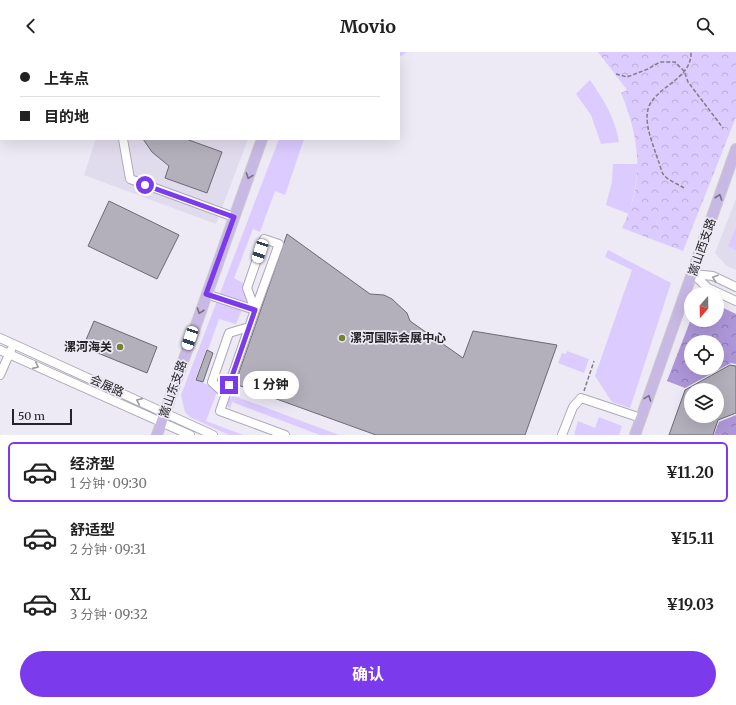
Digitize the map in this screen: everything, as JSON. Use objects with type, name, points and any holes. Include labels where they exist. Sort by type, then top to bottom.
[{"type":"main road","name":"嵩山东支路","points":[[157,435],[262,140]]},
{"type":"main road","name":"嵩山西支路","points":[[635,435],[736,149]]},
{"type":"street","points":[[123,140],[130,179],[234,217]]},
{"type":"street","points":[[255,310],[247,288],[264,239],[279,244],[220,411],[285,435]]},
{"type":"street","points":[[693,274],[713,276],[736,287]]},
{"type":"street","points":[[693,274],[708,288],[736,301]]},
{"type":"street","points":[[206,294],[255,310]]},
{"type":"street","points":[[225,394],[212,382],[229,333],[249,327]]},
{"type":"street","name":"会展路","points":[[0,338],[163,417],[190,435]]},
{"type":"street","points":[[0,375],[13,344]]},
{"type":"street","name":"会展路","points":[[0,350],[163,417],[213,435]]},
{"type":"street","points":[[565,434],[573,407],[581,398],[641,418]]},
{"type":"path","points":[[684,188],[664,175],[649,134],[647,119],[651,101],[677,80],[691,59],[691,52]]},
{"type":"path","points":[[616,74],[626,77],[648,69],[660,62],[675,62],[684,70],[688,82],[700,99],[713,112],[723,128]]},
{"type":"path","points":[[581,398],[594,361]]},
{"type":"shaded area","points":[[96,140],[248,140],[216,224],[84,175]]},
{"type":"shaded area","points":[[736,199],[736,270],[727,266],[715,253]]},
{"type":"green space","points":[[400,52],[407,52],[400,56]]},
{"type":"green space","points":[[598,52],[736,52],[736,117],[683,251],[622,228],[634,194],[637,177],[636,144],[621,93],[627,90]]},
{"type":"green space","points":[[590,80],[608,110],[615,125],[619,142],[601,144],[591,115],[576,94]]},
{"type":"green space","points":[[279,140],[304,140],[285,195],[275,191],[260,232],[253,229],[234,278],[243,283],[246,300],[236,324],[219,319],[195,380],[214,387],[217,392],[206,421],[243,435],[229,435],[190,417],[185,412],[181,395]]},
{"type":"green space","points":[[613,164],[638,164],[635,189],[629,214],[606,205],[612,182]]},
{"type":"green space","points":[[736,228],[736,250],[728,246]]},
{"type":"green space","points":[[608,250],[671,283],[630,408],[612,402],[595,376],[632,270],[605,257]]},
{"type":"green space","points":[[724,308],[736,314],[736,364],[731,363],[724,367],[724,335],[685,335],[688,327],[724,327]]},
{"type":"green space","points":[[684,337],[684,375],[709,375],[694,383],[684,383],[684,388],[667,381]]},
{"type":"green space","points":[[567,351],[589,359],[584,373],[558,363],[562,353],[566,354]]},
{"type":"green space","points":[[233,396],[339,435],[320,435],[232,402],[230,409],[227,405],[227,400]]},
{"type":"green space","points":[[736,415],[736,435],[714,435],[719,423],[724,423],[724,420]]},
{"type":"green space","points":[[599,417],[622,426],[619,435],[574,435],[578,421],[595,428]]},
{"type":"building","points":[[144,140],[189,140],[222,152],[207,193],[165,178],[169,166],[152,152]]},
{"type":"building","points":[[109,201],[179,235],[157,279],[88,246]]},
{"type":"building","name":"漯河国际会展中心","points":[[287,234],[370,294],[384,295],[392,299],[407,313],[410,321],[463,358],[473,331],[557,345],[525,435],[376,435],[235,384]]},
{"type":"building","name":"漯河海关","points":[[94,321],[157,347],[147,373],[83,347]]},
{"type":"building","points":[[207,350],[213,353],[203,382],[196,380]]},
{"type":"building","points":[[730,365],[736,366],[736,413],[724,418],[724,383],[698,383],[712,375],[724,375],[724,368]]},
{"type":"building","points":[[684,393],[684,423],[717,423],[713,435],[669,435]]},
{"type":"place","name":"漯河国际会展中心","points":[[342,338]]},
{"type":"place","name":"漯河海关","points":[[120,347]]},
{"type":"route","points":[[145,185],[234,217],[206,294],[255,310],[229,385]]}]
